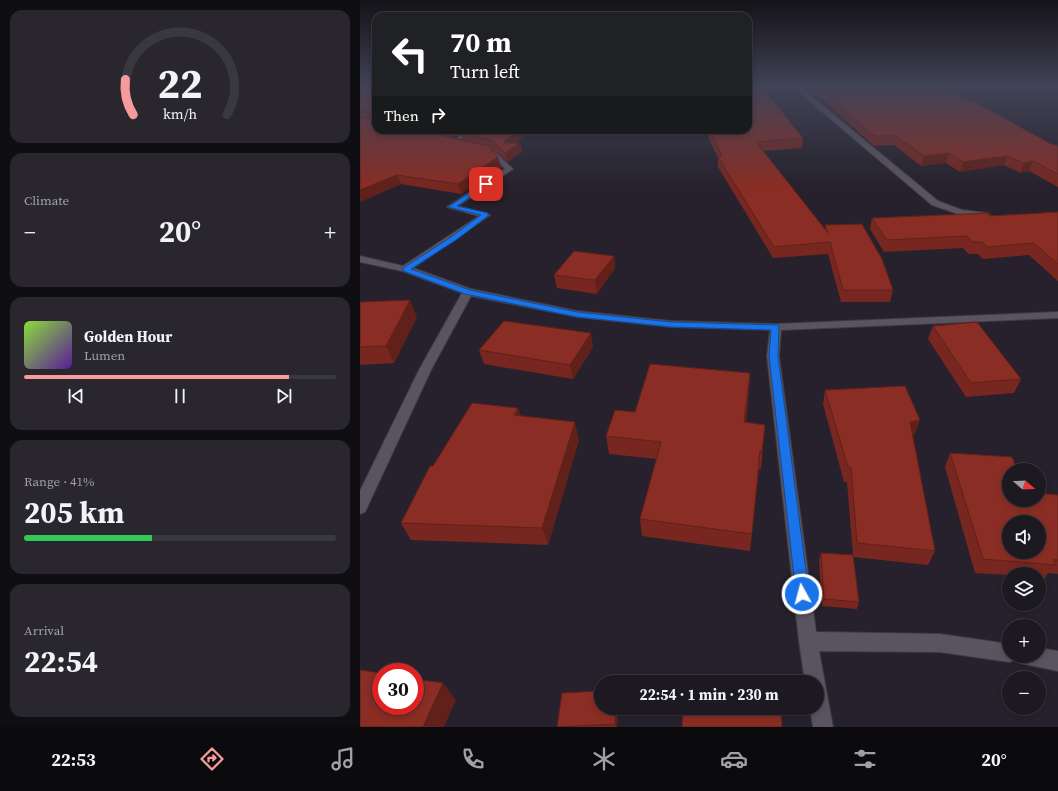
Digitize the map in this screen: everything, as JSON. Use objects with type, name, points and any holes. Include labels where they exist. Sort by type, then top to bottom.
[{"type":"street","points":[[836,121],[935,203],[961,212],[996,217]]},
{"type":"street","points":[[405,269],[453,238],[486,214],[451,207],[509,168],[493,153],[470,145],[450,142],[466,134]]},
{"type":"street","points":[[360,259],[405,269],[468,292],[577,314],[671,324],[776,327],[1058,315]]},
{"type":"street","points":[[360,506],[425,370],[468,292]]},
{"type":"street","points":[[776,327],[774,356],[808,641],[815,675]]},
{"type":"street","points":[[808,641],[940,643],[1002,652]]},
{"type":"street","points":[[1046,659],[1058,661]]},
{"type":"street","points":[[821,715],[823,727]]},
{"type":"building","points":[[360,121],[372,121],[372,134],[436,134],[488,146],[498,157],[458,184],[397,175],[360,190]]},
{"type":"building","points":[[752,121],[789,121],[803,138],[756,142],[828,233],[825,225],[862,224],[882,259],[893,290],[843,290],[830,242],[774,247],[718,157],[722,156],[712,134],[752,134]]},
{"type":"building","points":[[858,121],[1009,121],[1049,143],[1058,146],[1058,174],[1033,161],[1024,163],[1007,156],[963,162],[949,153],[924,156],[896,136],[875,136]]},
{"type":"building","points":[[468,134],[513,134],[503,143],[520,143],[505,153],[493,141]]},
{"type":"building","points":[[1058,212],[1058,264],[1034,243],[987,247],[982,242],[973,242],[967,236],[887,240],[872,218],[989,213],[989,216]]},
{"type":"building","points":[[574,251],[614,256],[595,280],[554,275]]},
{"type":"building","points":[[410,300],[386,346],[360,347],[360,302]]},
{"type":"building","points":[[504,321],[591,333],[570,365],[479,350]]},
{"type":"building","points":[[977,322],[1021,379],[971,383],[933,326]]},
{"type":"building","points":[[650,364],[750,373],[744,422],[765,425],[762,452],[760,451],[752,534],[640,519],[661,442],[606,436],[615,410],[635,412]]},
{"type":"building","points":[[905,386],[920,420],[910,422],[935,551],[857,543],[851,467],[848,467],[825,390]]},
{"type":"building","points":[[472,403],[518,408],[514,415],[575,422],[542,528],[401,523],[430,466],[433,466]]},
{"type":"building","points":[[950,453],[1012,457],[1014,463],[1002,463],[1002,507],[1046,507],[1046,494],[1058,495],[1058,560],[1053,559],[1055,565],[983,559]]},
{"type":"building","points":[[821,553],[853,555],[859,602],[824,599]]},
{"type":"building","points":[[360,670],[372,672],[372,715],[424,715],[424,680],[443,683],[423,727],[360,727]]},
{"type":"building","points":[[594,691],[594,715],[616,715],[615,724],[557,727],[562,693]]},
{"type":"building","points":[[683,715],[781,715],[782,727],[682,727]]},
{"type":"route","points":[[486,184],[451,207],[486,214],[453,238],[405,269],[468,292],[577,314],[671,324],[776,327],[774,356],[802,594]]}]
